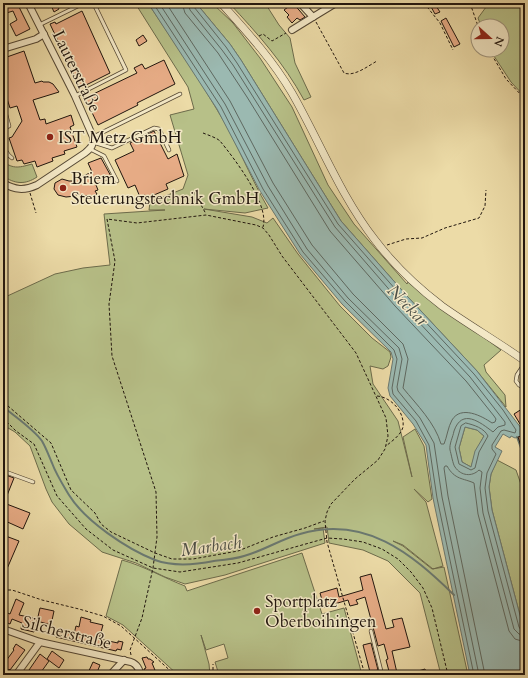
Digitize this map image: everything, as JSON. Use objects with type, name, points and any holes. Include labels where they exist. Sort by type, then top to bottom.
[{"type":"street","name":"Lauterstraße","points":[[28,3],[75,96],[93,139]]},
{"type":"street","points":[[221,3],[254,39],[275,67],[292,94],[351,206],[389,257],[410,279],[442,305],[525,362]]},
{"type":"street","points":[[300,3],[313,17]]},
{"type":"street","points":[[292,30],[336,3]]},
{"type":"street","points":[[3,49],[44,34]]},
{"type":"street","points":[[3,183],[18,190],[28,189],[37,185],[90,149],[93,139]]},
{"type":"street","name":"Silcherstraße","points":[[3,629],[40,642],[131,662]]},
{"type":"street","points":[[16,675],[40,642]]},
{"type":"street","points":[[110,675],[124,660]]},
{"type":"street","points":[[131,662],[139,668],[141,675]]},
{"type":"lane","points":[[39,25],[82,4],[94,4],[126,70],[75,96]]},
{"type":"lane","points":[[93,139],[180,94]]},
{"type":"lane","points":[[3,128],[9,126],[6,115]]},
{"type":"lane","points":[[93,139],[112,148],[154,128],[159,129],[168,150]]},
{"type":"lane","points":[[3,142],[5,150],[12,158]]},
{"type":"lane","points":[[90,149],[104,156],[117,181]]},
{"type":"lane","points":[[525,362],[517,374],[516,381],[525,389]]},
{"type":"lane","points":[[3,471],[33,482]]},
{"type":"lane","points":[[371,631],[382,675]]},
{"type":"path","points":[[424,3],[440,23],[453,50]]},
{"type":"path","points":[[470,3],[475,18]]},
{"type":"path","points":[[313,17],[344,74],[354,74],[377,61]]},
{"type":"path","points":[[254,39],[263,34],[272,41],[292,30]]},
{"type":"path","points":[[494,58],[506,79],[525,99]]},
{"type":"path","points":[[203,133],[219,140],[245,176],[255,193],[263,212],[263,228]]},
{"type":"path","points":[[28,189],[36,213]]},
{"type":"path","points":[[384,242],[387,245],[406,239],[422,238],[445,228],[479,218],[485,206],[486,190]]},
{"type":"path","points":[[194,192],[206,215]]},
{"type":"path","points":[[131,662],[130,650],[142,618],[153,568],[157,537],[156,492],[112,356],[109,304],[115,261],[107,219],[138,223],[206,215],[256,225],[263,228],[282,256],[356,353],[386,418],[388,436],[386,447]]},
{"type":"path","points":[[517,348],[525,351]]},
{"type":"path","points":[[365,675],[327,538],[325,521],[331,504],[355,479],[378,460],[386,447],[400,434],[403,427],[402,415],[391,401],[384,397],[376,396]]},
{"type":"path","points":[[3,404],[8,406],[51,443],[71,490],[95,513],[101,524],[111,532],[155,553],[172,559],[193,559],[238,551],[273,537],[325,521]]},
{"type":"path","points":[[3,418],[16,431],[34,444],[57,496],[86,530],[113,550],[153,568],[165,571],[180,572],[238,563],[327,538],[362,542],[382,549],[398,559],[424,588],[432,608],[448,675]]},
{"type":"path","points":[[3,590],[12,590],[42,600],[79,608],[103,616],[121,626],[176,675]]},
{"type":"path","points":[[213,664],[213,675]]},
{"type":"green space","points":[[135,3],[148,3],[191,68],[223,120],[268,208],[245,213],[204,209],[252,217],[267,223],[273,218],[298,254],[340,306],[372,338],[390,352],[391,357],[388,366],[383,369],[370,366],[373,384],[398,421],[412,477],[403,437],[415,429],[424,446],[432,499],[428,502],[414,489],[426,502],[443,566],[434,569],[444,567],[468,675],[441,675],[420,593],[388,561],[363,550],[329,543],[327,527],[314,529],[323,528],[325,543],[225,575],[185,584],[165,577],[136,563],[102,552],[69,524],[52,502],[30,446],[15,432],[3,425],[3,298],[55,274],[83,268],[110,265],[104,214],[165,210],[149,210],[150,202],[183,189],[188,175],[170,115],[194,109],[188,87]],"holes":[[[393,541],[403,545],[433,569],[403,546]]]},
{"type":"green space","points":[[196,3],[212,3],[233,23],[260,58],[292,107],[328,185],[354,224],[407,284],[408,282],[501,350],[484,365],[486,372],[505,395],[506,407],[477,371],[407,296],[341,221],[241,60],[230,44]]},
{"type":"green space","points":[[229,3],[265,3],[279,25],[290,38],[295,63],[311,97],[304,100],[279,61],[260,37]]},
{"type":"green space","points":[[489,3],[525,3],[525,97],[511,82],[495,58],[510,58],[510,18],[478,18]]},
{"type":"green space","points":[[3,161],[14,167],[32,164],[37,177],[33,180],[24,182],[16,182],[7,179],[3,176]]},
{"type":"green space","points":[[465,427],[477,430],[484,436],[476,451],[471,467],[462,462],[459,448]]},
{"type":"green space","points":[[497,460],[516,470],[523,490],[525,490],[525,634],[492,510],[489,487],[491,474]]},
{"type":"green space","name":"Sportplatz Oberboihingen","points":[[302,553],[322,614],[344,608],[362,675],[219,675],[215,662],[228,658],[224,644],[206,650],[201,635],[209,664],[210,675],[178,675],[123,625],[106,616],[122,560],[138,565],[185,586],[187,591]]},
{"type":"water","name":"Neckar","points":[[148,3],[196,3],[230,44],[241,60],[341,221],[407,296],[477,371],[525,433],[525,435],[515,438],[511,436],[510,438],[503,434],[495,447],[502,451],[491,474],[489,487],[492,510],[525,634],[525,675],[470,675],[433,498],[426,445],[413,424],[390,396],[388,388],[393,359],[391,352],[342,304],[300,254],[260,191],[217,109]],"holes":[[[465,427],[477,430],[484,436],[475,451],[471,467],[462,462],[459,448]]]},
{"type":"building","points":[[3,3],[17,3],[30,29],[16,36],[10,24],[17,20],[13,11],[3,14]]},
{"type":"building","points":[[50,3],[56,3],[59,9],[54,12]]},
{"type":"building","points":[[285,3],[293,3],[305,17],[300,20],[297,18],[292,23],[287,17],[289,15],[284,10],[288,7]]},
{"type":"building","points":[[429,3],[434,3],[440,12],[435,14]]},
{"type":"building","points":[[82,11],[110,73],[80,88],[50,24],[55,22],[56,24]]},
{"type":"building","points":[[446,18],[460,44],[454,47],[441,21]]},
{"type":"building","points":[[143,35],[147,41],[139,46],[136,40]]},
{"type":"building","points":[[24,51],[35,83],[42,81],[49,82],[53,84],[59,92],[33,100],[40,120],[45,119],[46,124],[71,115],[74,125],[70,127],[77,147],[64,151],[65,154],[52,158],[53,161],[37,167],[35,161],[24,164],[22,160],[17,161],[9,138],[12,137],[22,121],[17,106],[10,108],[3,86],[3,67],[7,65],[4,58]]},
{"type":"building","points":[[164,60],[175,84],[98,125],[85,98],[137,73],[134,68],[142,64],[145,69]]},
{"type":"building","points":[[154,131],[168,159],[177,154],[184,176],[166,184],[168,189],[147,198],[145,195],[140,197],[135,185],[128,188],[115,160],[134,151],[130,143]]},
{"type":"building","points":[[101,158],[112,178],[96,185],[98,190],[95,191],[97,194],[94,196],[76,195],[66,197],[58,195],[54,189],[55,183],[62,179],[72,181],[92,172],[88,163]]},
{"type":"building","points":[[525,407],[525,421],[520,424],[514,414]]},
{"type":"building","points":[[525,435],[525,455],[524,455],[518,437]]},
{"type":"building","points":[[3,474],[14,478],[4,503],[30,513],[23,529],[3,520]]},
{"type":"building","points":[[3,535],[19,541],[3,578]]},
{"type":"building","points":[[371,574],[386,629],[394,627],[392,620],[402,618],[410,647],[392,651],[397,673],[391,675],[386,660],[388,659],[384,644],[378,646],[365,597],[356,600],[358,604],[350,606],[348,600],[324,607],[320,593],[337,588],[339,597],[363,590],[360,577]]},
{"type":"building","points":[[16,599],[24,603],[19,615],[38,619],[34,632],[21,629],[22,623],[12,619],[10,624],[3,621],[3,611],[10,614]]},
{"type":"building","points":[[40,608],[54,611],[51,625],[37,621]]},
{"type":"building","points":[[81,617],[91,620],[90,622],[103,625],[99,639],[118,643],[118,641],[123,642],[121,650],[117,649],[116,651],[56,637],[57,630],[74,634],[76,626],[79,627]]},
{"type":"building","points":[[371,643],[378,670],[370,672],[363,645]]},
{"type":"building","points":[[16,644],[25,650],[10,670],[9,669],[5,675],[3,675],[3,665],[14,650],[13,649]]},
{"type":"building","points":[[52,651],[64,660],[59,668],[47,659]]},
{"type":"building","points":[[40,654],[49,661],[39,675],[36,675],[29,670]]},
{"type":"building","points":[[147,657],[154,662],[152,663],[157,675],[146,675],[144,669],[146,668],[142,658]]},
{"type":"building","points":[[93,662],[100,665],[96,675],[87,675]]},
{"type":"building","points":[[425,669],[427,675],[408,675],[408,674]]},
{"type":"waterway","name":"Marbach","points":[[3,408],[25,424],[42,441],[62,483],[76,505],[85,515],[132,549],[155,560],[169,564],[199,564],[241,557],[300,534],[324,529],[345,530],[366,534],[404,552],[421,565],[454,595]]},
{"type":"waterway","points":[[517,437],[525,459]]},
{"type":"place","name":"IST Metz GmbH","points":[[50,137]]},
{"type":"place","name":"Briem Steuerungstechnik GmbH","points":[[63,188]]},
{"type":"place","name":"Sportplatz Oberboihingen","points":[[257,611]]}]
